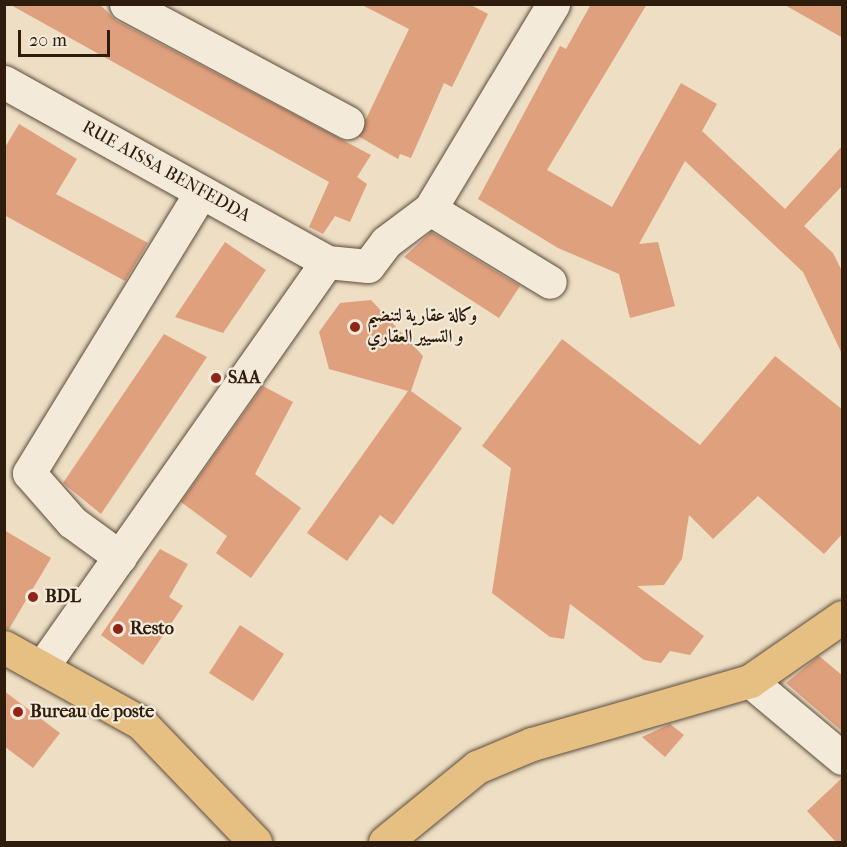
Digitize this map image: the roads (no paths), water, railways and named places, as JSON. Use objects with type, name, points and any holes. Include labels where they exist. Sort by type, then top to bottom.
[{"type":"main road","points":[[385,843],[477,767],[532,744],[750,681],[843,617]]},
{"type":"main road","points":[[4,646],[141,723],[255,843]]},
{"type":"street","points":[[126,4],[347,122]]},
{"type":"street","points":[[42,667],[327,262],[368,266],[386,242],[430,209],[553,4]]},
{"type":"street","name":"RUE AISSA BENFEDDA","points":[[4,82],[327,262]]},
{"type":"street","points":[[120,556],[72,522],[29,473],[201,192]]},
{"type":"street","points":[[430,209],[550,282]]},
{"type":"street","points":[[750,681],[843,758]]},
{"type":"place","name":"وكالة عقارية لتنضيم و التسيير العقاري","points":[[355,327]]},
{"type":"place","name":"SAA","points":[[216,378]]},
{"type":"place","name":"BDL","points":[[33,597]]},
{"type":"place","name":"Resto","points":[[118,629]]},
{"type":"place","name":"Bureau de poste","points":[[18,712]]}]
